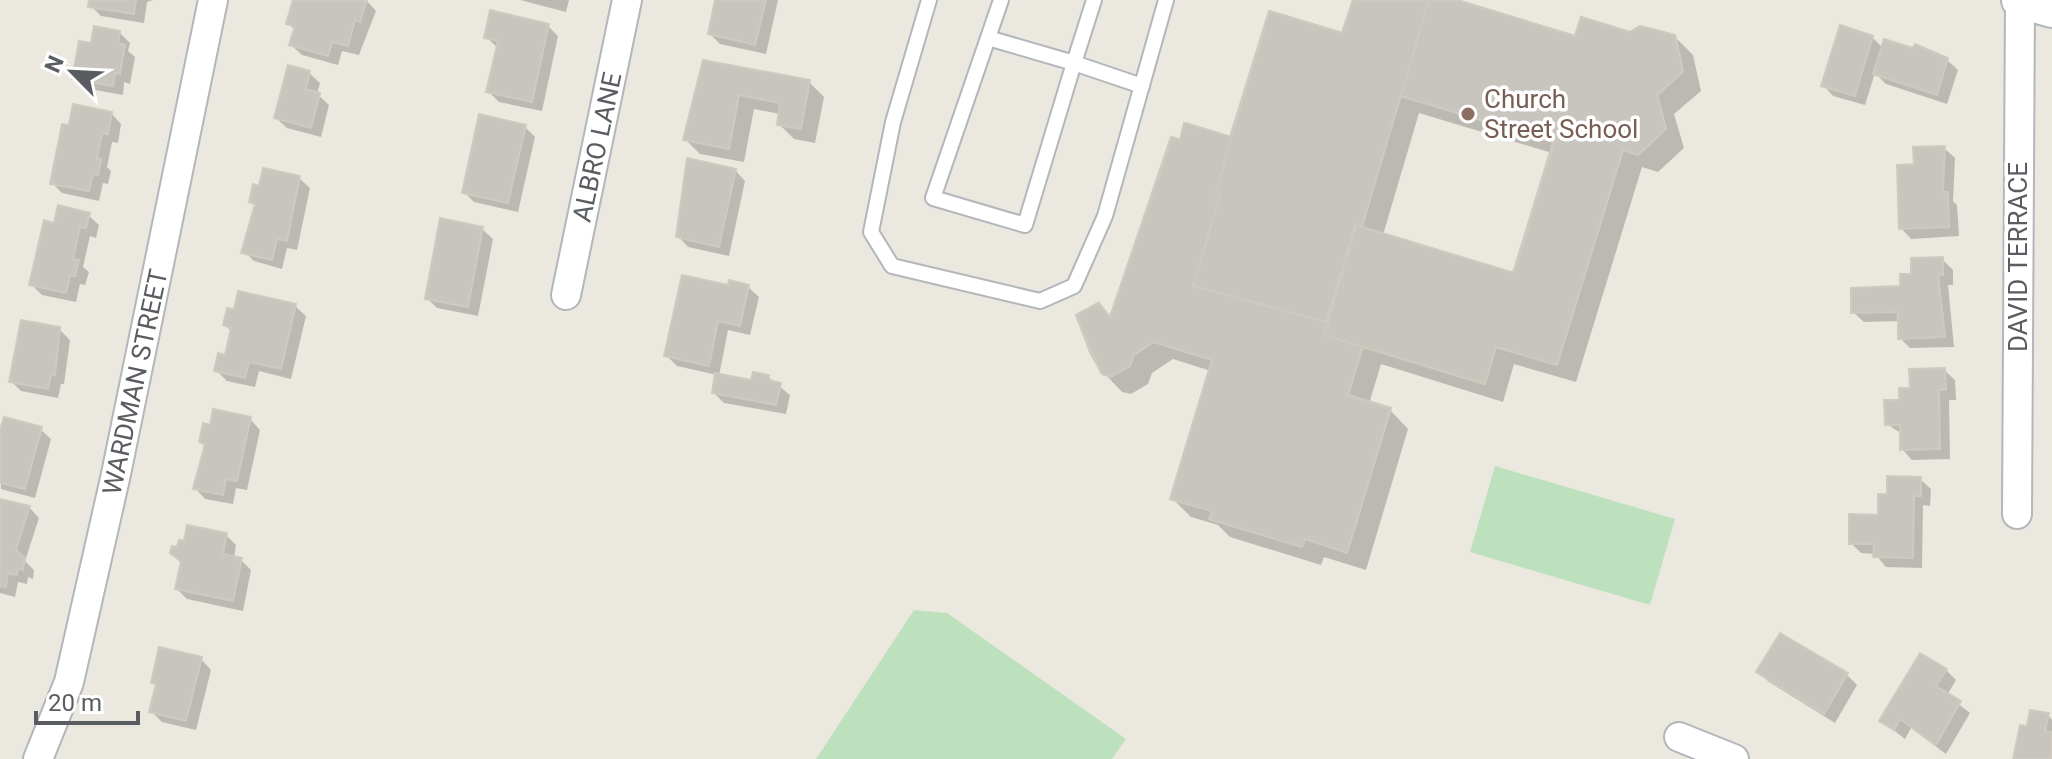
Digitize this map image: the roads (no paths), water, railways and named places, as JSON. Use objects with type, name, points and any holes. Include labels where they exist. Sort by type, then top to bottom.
[{"type":"street","name":"WARDMAN STREET","points":[[38,759],[69,682],[116,474],[213,0]]},
{"type":"street","name":"ALBRO LANE","points":[[566,295],[627,0]]},
{"type":"street","points":[[2020,0],[2052,9]]},
{"type":"street","name":"DAVID TERRACE","points":[[2017,514],[2020,0]]},
{"type":"street","points":[[1679,737],[1734,759]]},
{"type":"lane","points":[[929,0],[893,122],[871,232],[892,266],[1040,301],[1074,286],[1105,216],[1166,0]]},
{"type":"lane","points":[[1001,0],[933,198],[1025,225],[1094,0]]},
{"type":"lane","points":[[988,38],[1142,86]]},
{"type":"place","name":"Church Street School","points":[[1468,114]]}]
